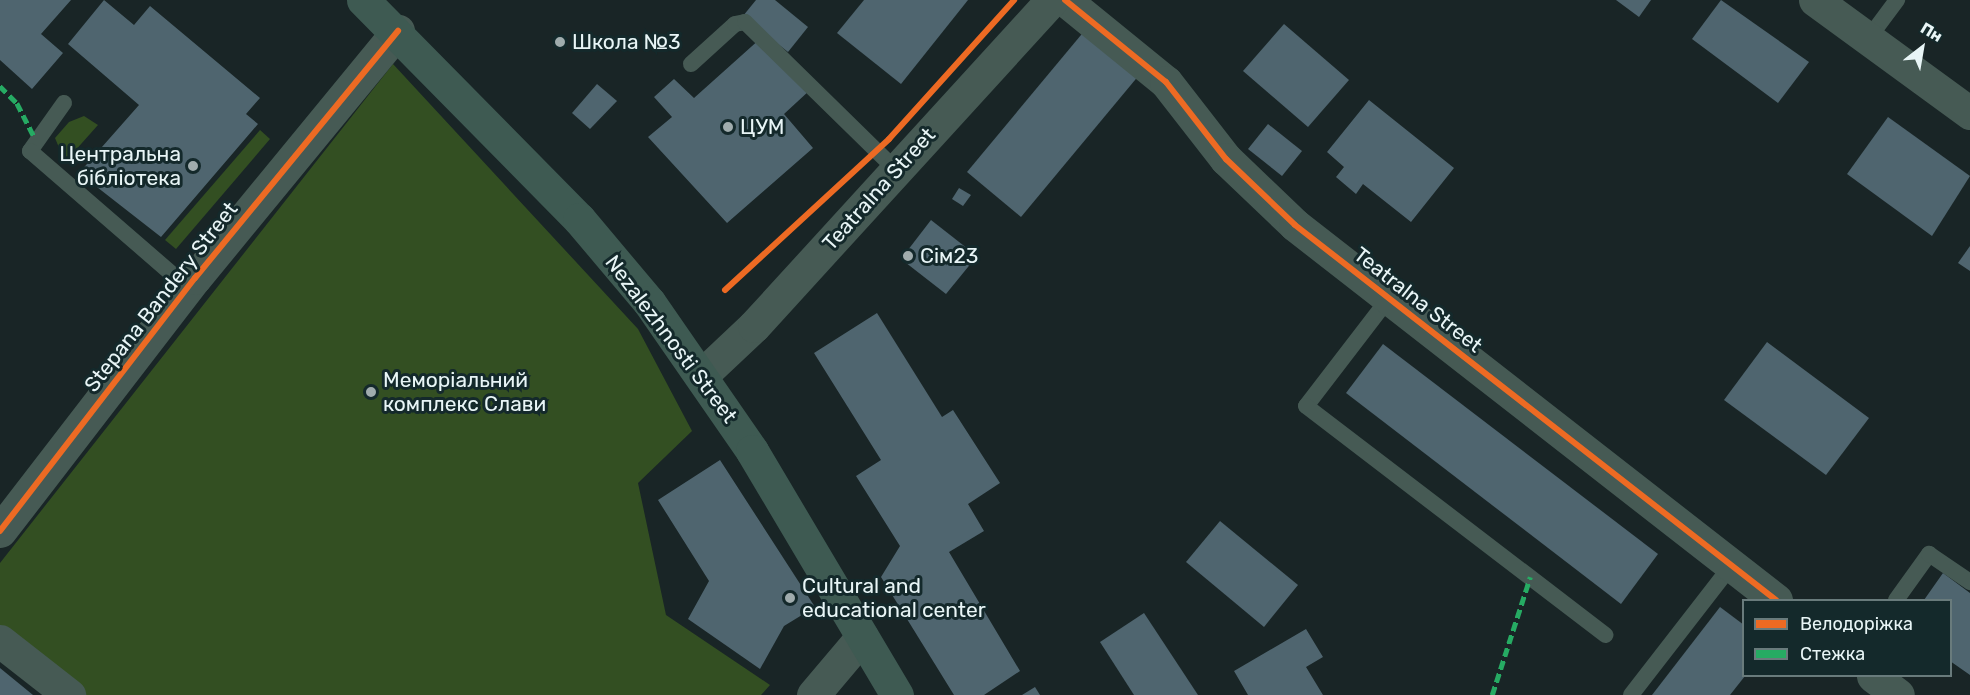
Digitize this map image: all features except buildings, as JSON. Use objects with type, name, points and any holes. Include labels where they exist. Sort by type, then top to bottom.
[{"type":"main road","name":"Nezalezhnosti Street","points":[[363,0],[398,31],[579,219],[702,375],[897,695]]},
{"type":"street","name":"Teatralna Street","points":[[702,375],[896,170],[1052,0]]},
{"type":"street","name":"Teatralna Street","points":[[1065,0],[1166,82],[1226,159],[1295,225],[1775,599]]},
{"type":"street","points":[[1815,0],[1970,112]]},
{"type":"street","name":"Stepana Bandery Street","points":[[0,531],[188,288],[398,31]]},
{"type":"street","points":[[813,695],[862,637]]},
{"type":"street","points":[[0,641],[69,695]]},
{"type":"street","points":[[1876,677],[1898,695]]},
{"type":"lane","points":[[1868,39],[1896,0]]},
{"type":"lane","points":[[691,64],[735,24],[745,22],[896,170]]},
{"type":"lane","points":[[64,103],[30,151],[188,288]]},
{"type":"lane","points":[[1389,298],[1306,406],[1605,635]]},
{"type":"lane","points":[[1897,599],[1929,554],[1970,582]]},
{"type":"lane","points":[[1631,695],[1731,566]]},
{"type":"green space","points":[[393,64],[638,329],[692,431],[638,483],[666,615],[770,685],[761,695],[79,695],[0,627],[0,563]]},
{"type":"green space","points":[[84,116],[98,125],[65,162],[55,138],[69,122]]},
{"type":"green space","points":[[260,130],[270,139],[176,249],[165,240]]},
{"type":"marked path","points":[[0,86],[17,103],[35,138]]},
{"type":"marked path","points":[[1492,695],[1530,577]]},
{"type":"cycle path","points":[[725,290],[889,139],[1014,0]]},
{"type":"cycle path","points":[[1065,0],[1166,82],[1226,159],[1295,225],[1775,599]]},
{"type":"cycle path","points":[[0,531],[195,278],[398,31]]},
{"type":"place","name":"Школа №3","points":[[560,42]]},
{"type":"place","name":"ЦУМ","points":[[728,127]]},
{"type":"place","name":"Центральна бібліотека","points":[[193,166]]},
{"type":"place","name":"Сім23","points":[[908,256]]},
{"type":"place","name":"Меморіальний комплекс Слави","points":[[371,392]]},
{"type":"place","name":"Cultural and educational center","points":[[790,598]]}]
